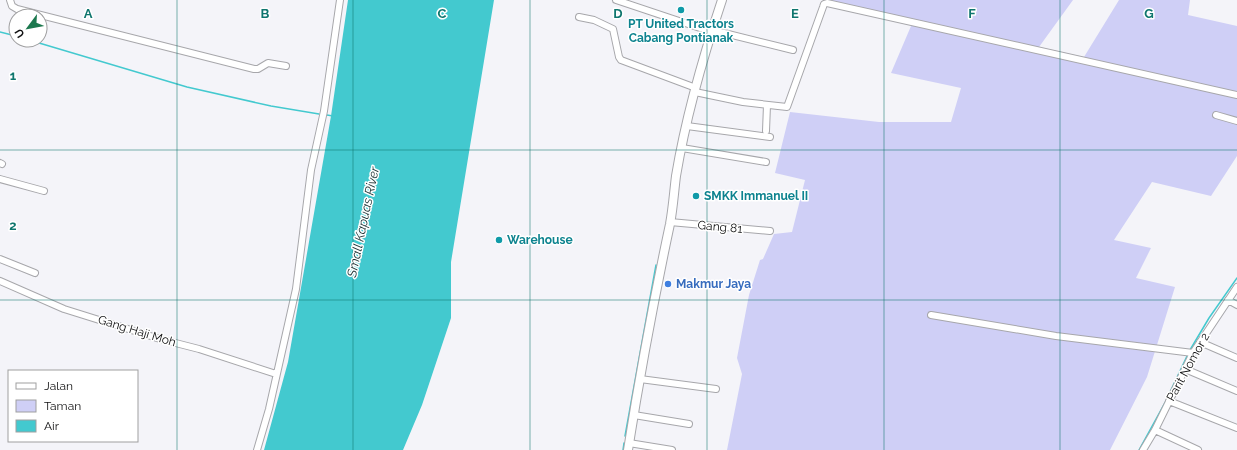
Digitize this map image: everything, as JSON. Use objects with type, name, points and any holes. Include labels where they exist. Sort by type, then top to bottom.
[{"type":"main road","points":[[628,446],[663,252],[670,222],[676,175],[695,90],[722,0]]},
{"type":"street","points":[[10,0],[12,6],[17,9],[254,69],[258,69],[268,63],[286,66]]},
{"type":"street","points":[[257,450],[269,409],[296,289],[311,170],[324,111],[340,0]]},
{"type":"street","points":[[616,0],[712,31],[793,50]]},
{"type":"street","points":[[579,17],[594,20],[613,29],[621,60],[695,90],[767,105],[787,107],[824,4],[827,3],[1236,95]]},
{"type":"street","points":[[766,131],[767,105]]},
{"type":"street","points":[[1216,115],[1237,121]]},
{"type":"street","points":[[687,126],[770,137]]},
{"type":"street","points":[[682,148],[766,162]]},
{"type":"street","points":[[0,179],[44,191]]},
{"type":"street","name":"Gang 81","points":[[670,222],[770,231]]},
{"type":"street","points":[[0,259],[35,273]]},
{"type":"street","name":"Gang Haji Moh","points":[[0,281],[64,308],[276,374]]},
{"type":"street","name":"Parit Nomor 2","points":[[1143,450],[1155,430],[1193,353],[1237,287]]},
{"type":"street","points":[[1228,300],[1237,305]]},
{"type":"street","points":[[931,315],[1056,336],[1193,353]]},
{"type":"street","points":[[1200,342],[1237,358]]},
{"type":"street","points":[[1185,369],[1237,391]]},
{"type":"street","points":[[640,379],[716,389]]},
{"type":"street","points":[[1169,401],[1237,428]]},
{"type":"street","points":[[634,415],[689,424]]},
{"type":"street","points":[[1155,430],[1198,450]]},
{"type":"street","points":[[628,446],[672,450]]},
{"type":"green space","points":[[825,0],[1073,0],[1039,47],[1084,57],[1119,0],[1190,0],[1188,15],[1237,26],[1237,156],[1211,196],[1152,182],[1114,240],[1151,248],[1136,278],[1175,287],[1147,377],[1110,450],[727,450],[742,374],[737,358],[749,295],[760,260],[763,259],[774,234],[792,232],[805,180],[775,173],[790,112],[879,122],[951,122],[961,88],[891,73],[914,19]]},
{"type":"water","name":"Small Kapuas River","points":[[348,0],[494,0],[451,262],[451,318],[422,405],[403,450],[264,450],[288,362],[331,116]]},
{"type":"waterway","points":[[0,32],[8,34]]},
{"type":"waterway","points":[[48,46],[187,87],[271,106],[319,114]]},
{"type":"waterway","points":[[327,115],[333,116]]},
{"type":"waterway","points":[[625,436],[656,265]]},
{"type":"waterway","points":[[1190,350],[1209,318],[1237,278]]},
{"type":"waterway","points":[[1170,392],[1188,354]]},
{"type":"waterway","points":[[1139,450],[1167,399]]},
{"type":"waterway","points":[[623,450],[624,443]]},
{"type":"place","name":"PT United Tractors Cabang Pontianak","points":[[681,10]]},
{"type":"place","name":"SMKK Immanuel II","points":[[696,196]]},
{"type":"place","name":"Warehouse","points":[[499,240]]},
{"type":"place","name":"Makmur Jaya","points":[[668,284]]}]
